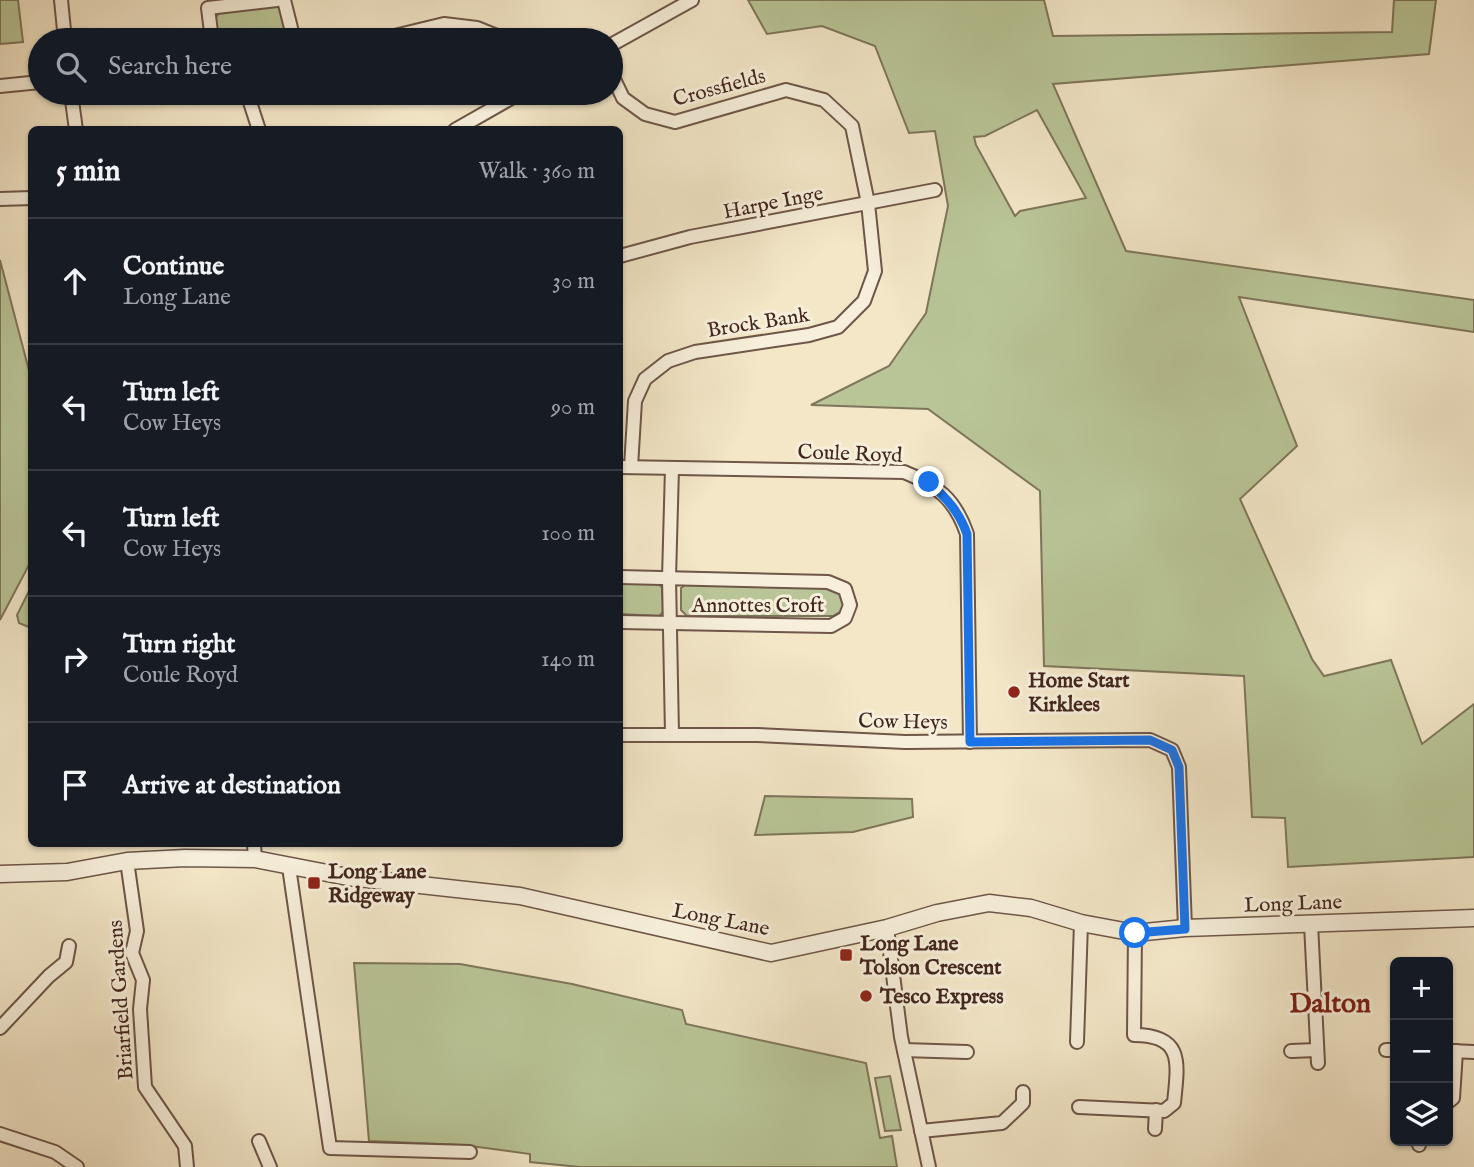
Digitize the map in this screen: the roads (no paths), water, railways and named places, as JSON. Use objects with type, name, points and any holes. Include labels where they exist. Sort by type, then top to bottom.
[{"type":"street","points":[[61,0],[64,28]]},
{"type":"street","points":[[210,28],[208,8],[277,0]]},
{"type":"street","points":[[284,0],[291,28]]},
{"type":"street","points":[[623,38],[692,0]]},
{"type":"street","points":[[427,28],[444,24],[477,28]]},
{"type":"street","points":[[0,86],[28,83]]},
{"type":"street","name":"Crossfields","points":[[623,96],[645,114],[675,122],[786,89],[824,100],[852,127],[868,203]]},
{"type":"street","points":[[73,105],[75,126]]},
{"type":"street","points":[[251,105],[258,126]]},
{"type":"street","points":[[463,126],[499,105]]},
{"type":"street","name":"Harpe Inge","points":[[623,255],[690,237],[935,190]]},
{"type":"street","points":[[0,199],[28,198]]},
{"type":"street","name":"Brock Bank","points":[[625,467],[635,401],[645,379],[668,361],[695,352],[809,335],[838,327],[864,301],[875,271],[868,203]]},
{"type":"street","name":"Coule Royd","points":[[625,467],[904,472],[929,482],[961,516],[967,534],[970,742]]},
{"type":"street","points":[[672,468],[669,578],[672,734]]},
{"type":"street","points":[[623,577],[669,578]]},
{"type":"street","name":"Annottes Croft","points":[[669,578],[828,582],[845,589],[850,605],[845,618],[831,626],[671,625]]},
{"type":"street","points":[[623,622],[671,625]]},
{"type":"street","name":"Cow Heys","points":[[623,735],[970,742],[1150,740],[1172,750],[1179,767],[1185,929]]},
{"type":"street","name":"Long Lane","points":[[0,874],[67,872],[184,851],[254,851],[289,867],[348,877],[520,896],[771,953],[989,903],[1031,908],[1081,923],[1135,933],[1311,923],[1474,918]]},
{"type":"street","name":"Briarfield Gardens","points":[[127,861],[137,931],[132,953],[142,980],[140,1009],[145,1087],[185,1146],[187,1167]]},
{"type":"street","points":[[289,867],[330,1148],[470,1152]]},
{"type":"street","points":[[1077,1042],[1081,923]]},
{"type":"street","points":[[1291,1051],[1318,1056],[1311,923]]},
{"type":"street","points":[[887,928],[904,1050],[929,1167]]},
{"type":"street","points":[[1079,1107],[1164,1111],[1174,1103],[1176,1059],[1169,1043],[1155,1035],[1134,1035],[1135,933]]},
{"type":"street","points":[[0,1028],[66,962],[69,946]]},
{"type":"street","points":[[904,1050],[934,1044],[967,1052]]},
{"type":"street","points":[[1453,1051],[1474,1052]]},
{"type":"street","points":[[921,1131],[1002,1123],[1023,1103],[1023,1092]]},
{"type":"street","points":[[1155,1129],[1156,1110]]},
{"type":"street","points":[[0,1134],[55,1152],[77,1167]]},
{"type":"street","points":[[259,1141],[270,1167]]},
{"type":"place","name":"Home Start Kirklees","points":[[1014,692]]},
{"type":"place","name":"Long Lane Ridgeway","points":[[314,883]]},
{"type":"place","name":"Long Lane Tolson Crescent","points":[[846,955]]},
{"type":"place","name":"Tesco Express","points":[[866,996]]},
{"type":"district","name":"Dalton","points":[[1330,1002]]}]
